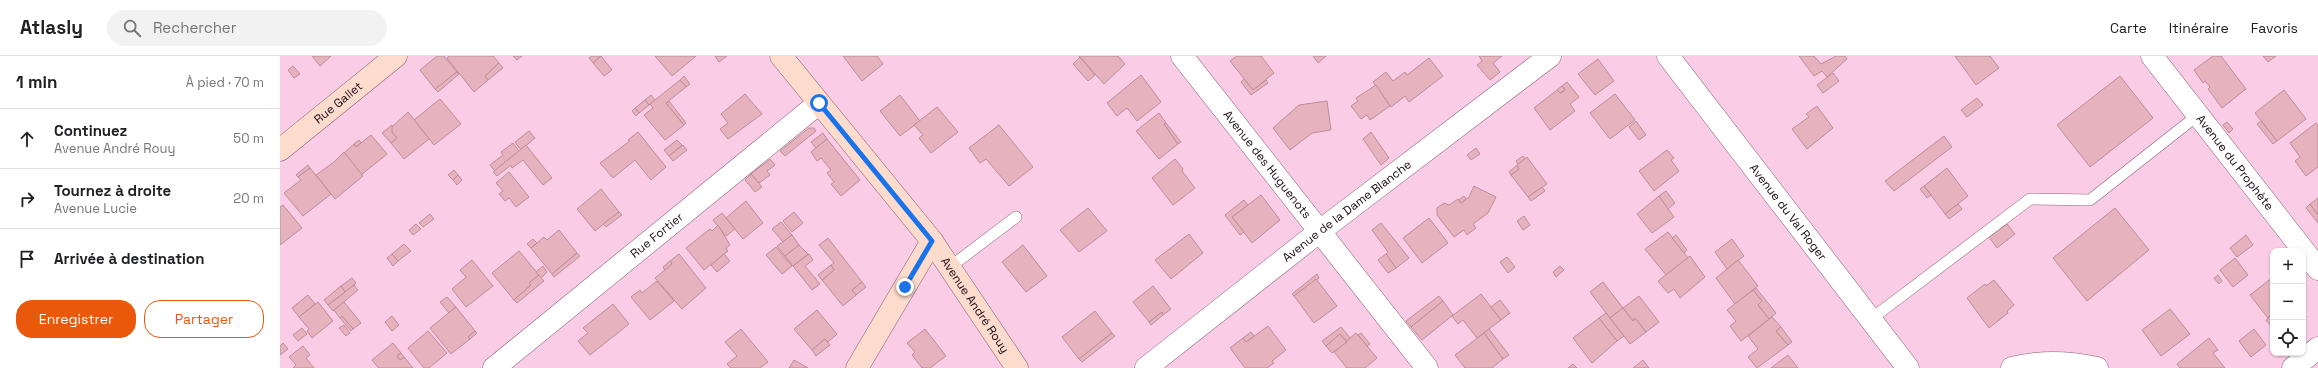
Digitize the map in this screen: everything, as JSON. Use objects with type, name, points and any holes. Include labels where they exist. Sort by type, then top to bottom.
[{"type":"main road","name":"Rue Gallet","points":[[280,150],[396,56]]},
{"type":"main road","name":"Avenue André Rouy","points":[[781,56],[932,241],[1017,368]]},
{"type":"main road","points":[[857,368],[932,241]]},
{"type":"street","name":"Avenue des Huguenots","points":[[1182,56],[1427,368]]},
{"type":"street","name":"Avenue de la Dame Blanche","points":[[1146,368],[1320,231],[1550,56]]},
{"type":"street","name":"Avenue du Val Roger","points":[[1668,56],[1908,368]]},
{"type":"street","name":"Avenue du Prophète","points":[[2152,56],[2318,269]]},
{"type":"street","name":"Rue Fortier","points":[[494,368],[819,103]]},
{"type":"street","points":[[2293,368],[2318,348]]},
{"type":"street","points":[[2012,368],[2048,363],[2079,364],[2097,368]]},
{"type":"lane","points":[[1871,319],[2030,199],[2090,200],[2198,115]]},
{"type":"lane","points":[[950,267],[1016,217]]},
{"type":"building","points":[[312,56],[331,56],[320,66]]},
{"type":"building","points":[[437,56],[444,56],[457,72],[435,89],[420,70]]},
{"type":"building","points":[[449,56],[493,56],[499,63],[485,76],[488,80],[474,92],[447,58]]},
{"type":"building","points":[[513,56],[522,56],[517,60]]},
{"type":"building","points":[[592,56],[601,56],[593,63],[589,58]]},
{"type":"building","points":[[601,56],[612,70],[604,76],[593,63]]},
{"type":"building","points":[[655,56],[696,56],[672,76]]},
{"type":"building","points":[[715,56],[727,56],[719,62]]},
{"type":"building","points":[[843,56],[877,56],[883,64],[862,81]]},
{"type":"building","points":[[1079,56],[1118,56],[1125,64],[1104,84]]},
{"type":"building","points":[[1237,56],[1261,56],[1274,73],[1253,90],[1230,61]]},
{"type":"building","points":[[1313,56],[1326,56],[1318,63]]},
{"type":"building","points":[[1479,56],[1502,56],[1493,63],[1500,72],[1490,80],[1477,65],[1482,61]]},
{"type":"building","points":[[1799,56],[1814,56],[1821,64],[1836,56],[1845,56],[1847,59],[1827,77],[1822,71],[1814,76]]},
{"type":"building","points":[[1955,56],[1990,56],[1999,68],[1976,85]]},
{"type":"building","points":[[2213,56],[2221,56],[2246,89],[2222,108],[2208,89],[2210,87],[2205,81],[2203,83],[2194,70]]},
{"type":"building","points":[[2263,56],[2276,56],[2268,62]]},
{"type":"building","points":[[1080,57],[1095,75],[1088,81],[1073,64]]},
{"type":"building","points":[[1429,58],[1443,76],[1409,102],[1405,96],[1391,107],[1373,82],[1386,72],[1393,81],[1405,72],[1407,75]]},
{"type":"building","points":[[1598,59],[1614,81],[1595,95],[1578,74]]},
{"type":"building","points":[[499,63],[503,68],[488,80],[485,76]]},
{"type":"building","points":[[293,66],[300,74],[294,78],[288,70]]},
{"type":"building","points":[[457,72],[459,74],[438,92],[435,89]]},
{"type":"building","points":[[1833,73],[1839,81],[1823,93],[1817,85]]},
{"type":"building","points":[[1141,75],[1161,102],[1137,121],[1127,108],[1117,116],[1107,103]]},
{"type":"building","points":[[684,76],[690,84],[686,87],[680,80]]},
{"type":"building","points":[[2120,76],[2153,118],[2090,167],[2057,125]]},
{"type":"building","points":[[1244,79],[1253,90],[1266,80],[1268,83],[1251,95],[1241,82]]},
{"type":"building","points":[[680,80],[686,87],[666,103],[684,125],[665,140],[644,115],[653,108],[650,104]]},
{"type":"building","points":[[1567,82],[1579,97],[1570,104],[1575,111],[1550,130],[1534,108],[1557,90],[1560,93],[1563,92],[1565,90],[1562,86]]},
{"type":"building","points":[[1376,85],[1390,106],[1370,120],[1367,115],[1361,119],[1351,106],[1358,101],[1356,98]]},
{"type":"building","points":[[1562,86],[1565,90],[1560,93],[1557,90]]},
{"type":"building","points":[[2284,90],[2306,119],[2277,141],[2255,113]]},
{"type":"building","points":[[745,94],[762,114],[728,139],[720,129],[728,123],[721,114]]},
{"type":"building","points":[[1615,94],[1635,120],[1610,139],[1590,113]]},
{"type":"building","points":[[651,95],[655,100],[649,105],[645,100]]},
{"type":"building","points":[[900,95],[920,121],[900,136],[880,111]]},
{"type":"building","points":[[1977,98],[1983,105],[1967,117],[1961,110]]},
{"type":"building","points":[[440,99],[461,124],[434,145],[414,120]]},
{"type":"building","points":[[645,100],[649,105],[639,113],[635,108]]},
{"type":"building","points":[[669,101],[686,123],[684,125],[666,103]]},
{"type":"building","points":[[1327,101],[1331,130],[1312,133],[1290,150],[1273,128],[1299,105]]},
{"type":"building","points":[[1817,106],[1833,128],[1807,149],[1792,129],[1809,117],[1806,114]]},
{"type":"building","points":[[937,107],[958,132],[931,153],[919,138],[923,135],[914,125]]},
{"type":"building","points":[[635,108],[639,113],[636,116],[632,111]]},
{"type":"building","points":[[408,112],[429,139],[404,159],[391,143],[397,138],[393,135],[391,128]]},
{"type":"building","points":[[1159,113],[1166,123],[1164,124],[1178,144],[1159,159],[1136,131]]},
{"type":"building","points":[[1636,121],[1646,135],[1639,140],[1629,127]]},
{"type":"building","points":[[2261,121],[2277,141],[2273,144],[2257,124]]},
{"type":"building","points":[[2227,122],[2233,129],[2229,133],[2223,125]]},
{"type":"building","points":[[1166,123],[1181,142],[1178,144],[1164,124]]},
{"type":"building","points":[[2316,123],[2318,125],[2318,167],[2306,176],[2295,161],[2300,157],[2290,143]]},
{"type":"building","points":[[392,125],[392,132],[397,138],[391,143],[382,133]]},
{"type":"building","points":[[999,125],[1033,167],[1009,186],[986,159],[980,163],[969,148]]},
{"type":"building","points":[[809,128],[814,128],[816,131],[785,156],[780,151]]},
{"type":"building","points":[[529,131],[535,138],[521,150],[515,142]]},
{"type":"building","points":[[638,132],[666,167],[651,180],[635,160],[613,178],[600,163],[630,141],[628,140]]},
{"type":"building","points":[[1371,132],[1389,158],[1381,165],[1363,139]]},
{"type":"building","points":[[823,133],[827,139],[816,148],[811,142]]},
{"type":"building","points":[[371,135],[387,154],[361,175],[344,153],[354,144],[356,147]]},
{"type":"building","points":[[1944,136],[1952,147],[1894,191],[1885,181]]},
{"type":"building","points":[[827,139],[860,180],[841,196],[831,184],[834,182],[827,173],[831,170],[821,158],[817,161],[811,152]]},
{"type":"building","points":[[359,140],[361,143],[356,147],[354,144]]},
{"type":"building","points":[[677,140],[682,145],[669,156],[664,150]]},
{"type":"building","points":[[513,143],[519,151],[495,171],[490,165],[503,155],[501,152]]},
{"type":"building","points":[[526,145],[552,178],[543,185],[523,160],[512,168],[511,165],[497,176],[493,172]]},
{"type":"building","points":[[683,145],[687,150],[673,161],[669,156]]},
{"type":"building","points":[[1476,148],[1480,154],[1471,160],[1467,155]]},
{"type":"building","points":[[1667,150],[1674,158],[1671,160],[1679,171],[1654,191],[1639,171]]},
{"type":"building","points":[[344,152],[363,176],[335,199],[316,175],[334,162]]},
{"type":"building","points":[[1523,156],[1525,159],[1518,164],[1516,161]]},
{"type":"building","points":[[1527,157],[1547,184],[1528,197],[1511,175],[1519,169],[1517,165]]},
{"type":"building","points":[[770,159],[775,165],[767,171],[770,175],[759,183],[751,174]]},
{"type":"building","points":[[1175,159],[1195,188],[1173,205],[1152,178]]},
{"type":"building","points":[[308,165],[310,168],[298,177],[296,175]]},
{"type":"building","points":[[1517,165],[1519,169],[1511,175],[1509,172]]},
{"type":"building","points":[[310,168],[331,194],[303,216],[284,193],[301,180],[298,177]]},
{"type":"building","points":[[1947,168],[1968,196],[1945,214],[1924,186]]},
{"type":"building","points":[[454,170],[458,175],[453,180],[448,175]]},
{"type":"building","points":[[509,172],[529,197],[516,207],[509,198],[505,201],[499,194],[503,191],[496,183]]},
{"type":"building","points":[[751,174],[762,187],[755,192],[745,180]]},
{"type":"building","points":[[458,175],[462,180],[457,185],[453,180]]},
{"type":"building","points":[[1474,186],[1496,197],[1488,213],[1473,224],[1476,228],[1467,235],[1464,230],[1454,237],[1437,215],[1437,208],[1444,203],[1449,205],[1458,199],[1461,203],[1469,197]]},
{"type":"building","points":[[1924,186],[1931,195],[1927,198],[1920,189]]},
{"type":"building","points":[[1542,187],[1545,191],[1531,201],[1528,197]]},
{"type":"building","points":[[601,189],[619,212],[595,231],[577,209]]},
{"type":"building","points":[[1666,191],[1675,203],[1668,209],[1659,196]]},
{"type":"building","points":[[1261,195],[1280,220],[1252,243],[1232,217]]},
{"type":"building","points":[[1464,196],[1466,199],[1461,203],[1459,200]]},
{"type":"building","points":[[1659,196],[1674,217],[1652,233],[1637,214]]},
{"type":"building","points":[[2318,198],[2318,215],[2310,204]]},
{"type":"building","points":[[1244,200],[1248,205],[1232,217],[1244,232],[1240,235],[1225,215]]},
{"type":"building","points":[[746,201],[763,223],[743,239],[726,218]]},
{"type":"building","points":[[1958,204],[1962,209],[1949,219],[1945,214]]},
{"type":"building","points":[[2310,204],[2318,215],[2318,223],[2306,208]]},
{"type":"building","points":[[283,205],[302,228],[280,245],[280,207]]},
{"type":"building","points":[[1088,208],[1107,231],[1079,252],[1060,230]]},
{"type":"building","points":[[2115,208],[2149,250],[2087,301],[2053,258]]},
{"type":"building","points":[[619,212],[622,215],[606,227],[603,224]]},
{"type":"building","points":[[794,212],[803,223],[792,232],[783,221]]},
{"type":"building","points":[[722,213],[735,229],[726,236],[713,220]]},
{"type":"building","points":[[430,214],[434,219],[423,227],[419,223]]},
{"type":"building","points":[[1524,216],[1530,225],[1523,230],[1517,221]]},
{"type":"building","points":[[1429,218],[1448,243],[1422,263],[1403,238]]},
{"type":"building","points":[[781,222],[792,235],[783,242],[772,229]]},
{"type":"building","points":[[1381,223],[1409,258],[1396,268],[1386,254],[1388,252],[1372,230]]},
{"type":"building","points":[[416,224],[421,229],[413,235],[409,230]]},
{"type":"building","points":[[2007,224],[2015,234],[1997,248],[1989,237]]},
{"type":"building","points":[[718,225],[730,245],[726,248],[728,251],[704,270],[686,248],[710,229],[712,231]]},
{"type":"building","points":[[559,230],[577,253],[552,274],[531,248],[544,237],[547,240]]},
{"type":"building","points":[[1668,232],[1688,258],[1666,275],[1645,249]]},
{"type":"building","points":[[1189,234],[1203,253],[1171,279],[1155,260]]},
{"type":"building","points":[[792,235],[799,245],[785,256],[777,246]]},
{"type":"building","points":[[1676,235],[1687,250],[1684,253],[1672,238]]},
{"type":"building","points":[[2246,235],[2253,245],[2237,257],[2230,248]]},
{"type":"building","points":[[828,238],[862,282],[852,290],[856,295],[843,306],[822,280],[834,270],[831,265],[834,263],[819,245]]},
{"type":"building","points":[[533,239],[537,243],[531,248],[527,244]]},
{"type":"building","points":[[1732,239],[1744,256],[1727,269],[1715,252]]},
{"type":"building","points":[[404,244],[411,251],[398,261],[392,254]]},
{"type":"building","points":[[799,245],[808,254],[793,266],[785,256]]},
{"type":"building","points":[[1023,245],[1047,276],[1026,292],[1002,262]]},
{"type":"building","points":[[776,247],[792,266],[782,274],[766,255]]},
{"type":"building","points":[[519,251],[539,275],[529,283],[531,285],[514,300],[492,273]]},
{"type":"building","points":[[577,253],[580,256],[554,277],[552,274]]},
{"type":"building","points":[[392,254],[398,261],[393,266],[387,258]]},
{"type":"building","points":[[679,254],[706,288],[682,309],[655,278],[672,264],[670,261]]},
{"type":"building","points":[[724,254],[730,261],[717,272],[711,265]]},
{"type":"building","points":[[809,254],[813,260],[805,266],[820,284],[812,290],[793,266]]},
{"type":"building","points":[[1386,254],[1396,268],[1388,273],[1378,260]]},
{"type":"building","points":[[1690,256],[1705,277],[1680,298],[1674,289],[1668,293],[1658,281]]},
{"type":"building","points":[[1507,257],[1515,267],[1508,273],[1500,262]]},
{"type":"building","points":[[2235,258],[2248,275],[2233,287],[2220,270]]},
{"type":"building","points":[[472,260],[493,286],[466,307],[452,289],[466,277],[460,270]]},
{"type":"building","points":[[1738,260],[1758,286],[1735,304],[1716,278]]},
{"type":"building","points":[[670,261],[672,264],[665,270],[663,267]]},
{"type":"building","points":[[831,265],[834,270],[822,280],[818,275]]},
{"type":"building","points":[[543,266],[547,272],[541,278],[536,272]]},
{"type":"building","points":[[1560,266],[1564,270],[1556,277],[1553,272]]},
{"type":"building","points":[[1317,274],[1319,278],[1294,296],[1292,294]]},
{"type":"building","points":[[539,275],[544,281],[517,303],[514,300],[531,285],[529,283]]},
{"type":"building","points":[[2218,275],[2222,281],[2219,284],[2214,278]]},
{"type":"building","points":[[352,278],[356,283],[345,292],[341,286]]},
{"type":"building","points":[[1316,279],[1337,306],[1314,323],[1294,296]]},
{"type":"building","points":[[2270,279],[2270,316],[2268,318],[2250,295]]},
{"type":"building","points":[[1994,280],[2014,305],[2007,311],[2008,313],[1989,328],[1967,298],[1985,284],[1986,286]]},
{"type":"building","points":[[657,281],[674,301],[650,320],[631,297],[640,290],[642,293]]},
{"type":"building","points":[[862,282],[866,287],[856,295],[852,290]]},
{"type":"building","points":[[1603,282],[1623,308],[1610,318],[1590,292]]},
{"type":"building","points":[[354,285],[358,290],[333,311],[328,305]]},
{"type":"building","points":[[341,286],[345,292],[328,305],[324,300]]},
{"type":"building","points":[[1153,286],[1171,309],[1163,315],[1162,312],[1149,322],[1133,302]]},
{"type":"building","points":[[1756,288],[1776,313],[1769,319],[1758,305],[1762,301],[1753,290]]},
{"type":"building","points":[[1753,290],[1762,301],[1758,305],[1769,319],[1741,341],[1730,326],[1736,321],[1727,310]]},
{"type":"building","points":[[1481,294],[1501,320],[1477,338],[1463,320],[1458,324],[1452,316]]},
{"type":"building","points":[[308,295],[315,304],[299,317],[292,308]]},
{"type":"building","points":[[1439,296],[1443,301],[1411,327],[1406,321]]},
{"type":"building","points":[[1639,296],[1659,322],[1646,332],[1635,318],[1633,321],[1623,308]]},
{"type":"building","points":[[447,297],[456,307],[449,313],[440,302]]},
{"type":"building","points":[[1500,300],[1510,313],[1501,320],[1491,307]]},
{"type":"building","points":[[1443,301],[1453,315],[1422,340],[1411,327]]},
{"type":"building","points":[[318,302],[333,321],[312,338],[307,331],[309,329],[299,317]]},
{"type":"building","points":[[344,302],[361,323],[353,329],[342,316],[340,318],[334,310]]},
{"type":"building","points":[[613,304],[629,324],[590,355],[578,341],[588,333],[583,328]]},
{"type":"building","points":[[456,307],[475,331],[468,337],[470,339],[451,354],[430,328]]},
{"type":"building","points":[[1623,308],[1633,321],[1635,318],[1646,332],[1630,344],[1610,318]]},
{"type":"building","points":[[2170,309],[2190,334],[2161,356],[2142,330]]},
{"type":"building","points":[[817,310],[837,334],[828,342],[825,339],[812,350],[794,329]]},
{"type":"building","points":[[1095,311],[1112,333],[1079,359],[1062,337]]},
{"type":"building","points":[[1162,312],[1163,315],[1151,325],[1149,322]]},
{"type":"building","points":[[1606,313],[1624,336],[1617,341],[1599,318]]},
{"type":"building","points":[[342,316],[353,329],[351,331],[340,318]]},
{"type":"building","points":[[392,316],[399,325],[392,331],[385,322]]},
{"type":"building","points":[[1772,317],[1781,327],[1776,331],[1788,345],[1757,368],[1748,357],[1758,349],[1748,336]]},
{"type":"building","points":[[2270,317],[2270,325],[2266,320]]},
{"type":"building","points":[[1599,318],[1617,341],[1592,363],[1573,338]]},
{"type":"building","points":[[344,325],[350,333],[346,336],[339,328]]},
{"type":"building","points":[[1268,326],[1286,350],[1272,361],[1274,363],[1267,368],[1245,368],[1230,348],[1243,338],[1246,342]]},
{"type":"building","points":[[1341,327],[1351,339],[1347,342],[1340,334],[1326,346],[1322,341]]},
{"type":"building","points":[[1781,327],[1792,342],[1788,345],[1776,331]]},
{"type":"building","points":[[302,328],[307,334],[298,341],[293,335]]},
{"type":"building","points":[[741,329],[768,362],[760,368],[731,368],[727,364],[737,356],[725,342]]},
{"type":"building","points":[[925,329],[946,356],[930,368],[922,368],[912,355],[915,352],[907,343]]},
{"type":"building","points":[[1489,329],[1509,355],[1503,359],[1484,333]]},
{"type":"building","points":[[2254,329],[2266,345],[2251,357],[2239,341]]},
{"type":"building","points":[[428,331],[447,353],[429,368],[424,368],[408,348]]},
{"type":"building","points":[[475,331],[477,333],[470,339],[468,337]]},
{"type":"building","points":[[1251,332],[1254,336],[1246,342],[1243,338]]},
{"type":"building","points":[[1112,333],[1115,336],[1082,362],[1079,359]]},
{"type":"building","points":[[1356,333],[1377,358],[1365,368],[1347,368],[1334,352]]},
{"type":"building","points":[[1361,333],[1370,344],[1367,346],[1358,335]]},
{"type":"building","points":[[1484,333],[1503,359],[1492,368],[1465,368],[1455,355]]},
{"type":"building","points":[[1340,334],[1347,342],[1332,353],[1326,346]]},
{"type":"building","points":[[2209,338],[2218,350],[2213,353],[2225,368],[2180,368],[2177,364]]},
{"type":"building","points":[[825,339],[830,345],[816,356],[812,350]]},
{"type":"building","points":[[283,343],[288,349],[280,355],[280,346]]},
{"type":"building","points":[[393,343],[401,353],[397,356],[400,360],[404,357],[413,368],[379,368],[372,360]]},
{"type":"building","points":[[303,346],[310,355],[306,358],[314,368],[293,368],[296,365],[289,357]]},
{"type":"building","points":[[401,353],[404,357],[400,360],[397,356]]},
{"type":"building","points":[[1788,355],[1798,368],[1771,368]]},
{"type":"building","points":[[794,360],[808,368],[789,368]]},
{"type":"building","points":[[1643,360],[1649,368],[1633,368]]},
{"type":"building","points":[[1573,364],[1577,368],[1568,368]]},
{"type":"route","points":[[819,103],[932,241],[905,287]]}]
